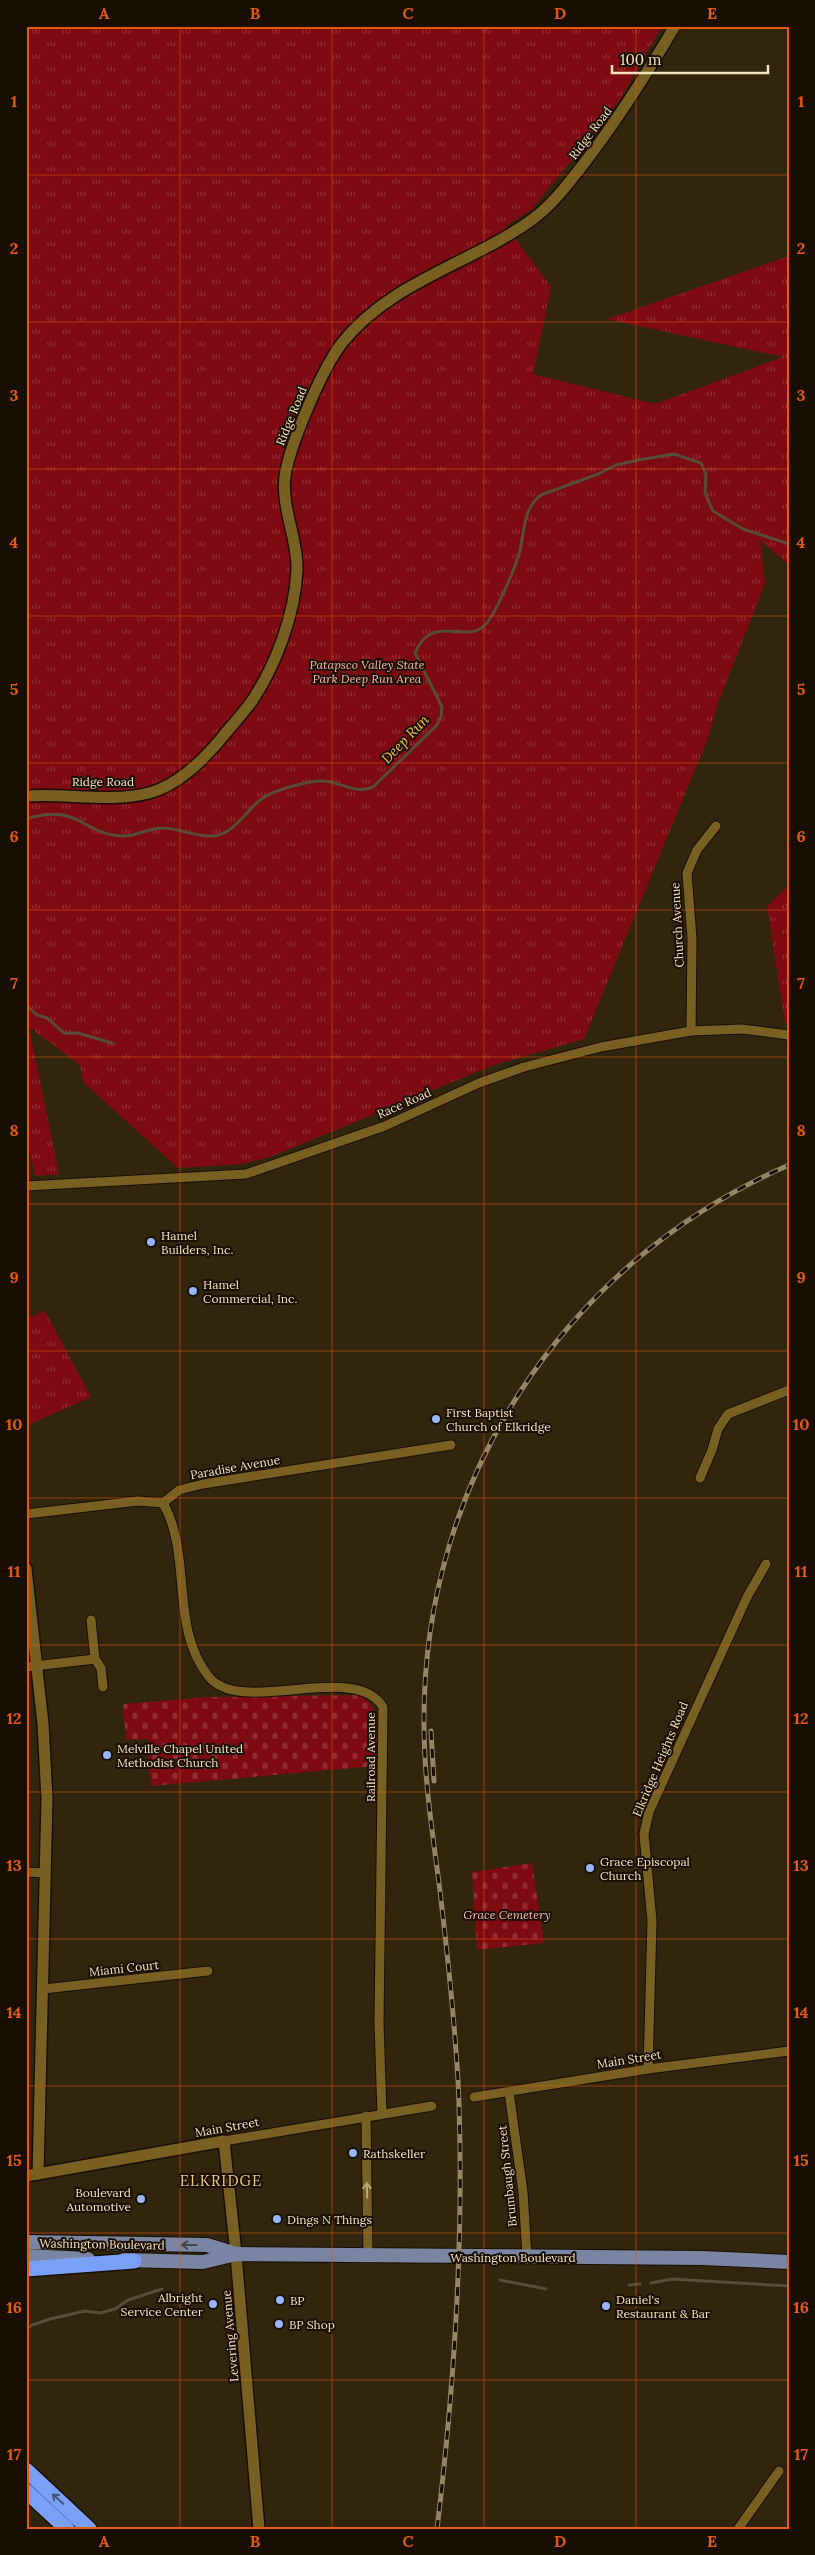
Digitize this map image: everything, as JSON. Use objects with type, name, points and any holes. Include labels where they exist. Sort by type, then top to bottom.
[{"type":"highway","points":[[26,2269],[134,2261]]},
{"type":"highway","points":[[26,2470],[89,2529]]},
{"type":"highway","points":[[26,2491],[67,2529]]},
{"type":"main road","name":"Washington Boulevard","points":[[26,2242],[207,2245],[236,2254]]},
{"type":"main road","name":"Washington Boulevard","points":[[26,2256],[203,2262],[236,2254],[368,2257],[711,2258],[789,2262]]},
{"type":"street","name":"Ridge Road","points":[[26,796],[108,797],[137,796],[153,792],[184,775],[198,763],[244,712],[270,667],[290,614],[297,566],[285,500],[285,479],[290,454],[331,359],[356,327],[387,301],[433,273],[511,233],[549,205],[626,109],[675,26]]},
{"type":"street","name":"Church Avenue","points":[[691,1031],[692,939],[687,873],[696,850],[716,826]]},
{"type":"street","name":"Race Road","points":[[26,1186],[246,1174],[384,1126],[479,1083],[524,1067],[601,1048],[691,1031],[742,1028],[789,1035]]},
{"type":"street","points":[[700,1478],[712,1450],[718,1429],[728,1414],[789,1390]]},
{"type":"street","name":"Paradise Avenue","points":[[164,1503],[179,1490],[204,1484],[451,1445]]},
{"type":"street","points":[[26,1514],[138,1501],[164,1503]]},
{"type":"street","name":"Railroad Avenue","points":[[164,1503],[177,1537],[188,1631],[200,1662],[213,1681],[222,1687],[241,1691],[356,1688],[374,1696],[383,1707],[379,2023],[382,2114]]},
{"type":"street","name":"Elkridge Heights Road","points":[[648,2069],[652,1928],[644,1847],[646,1821],[701,1694],[747,1597],[766,1564]]},
{"type":"street","points":[[26,1568],[32,1666],[46,1773],[43,1989],[32,2175]]},
{"type":"street","points":[[91,1620],[95,1659],[101,1668],[103,1687]]},
{"type":"street","points":[[32,1666],[95,1659]]},
{"type":"street","points":[[26,1872],[46,1873]]},
{"type":"street","name":"Miami Court","points":[[43,1989],[208,1971]]},
{"type":"street","name":"Main Street","points":[[474,2097],[648,2069],[789,2051]]},
{"type":"street","name":"Brumbaugh Street","points":[[509,2092],[523,2192],[527,2257]]},
{"type":"street","name":"Main Street","points":[[32,2175],[432,2106]]},
{"type":"street","points":[[366,2116],[368,2257]]},
{"type":"street","name":"Levering Avenue","points":[[224,2141],[236,2254],[259,2529]]},
{"type":"street","points":[[738,2529],[778,2472]]},
{"type":"green space","name":"Patapsco Valley State Park Deep Run Area","points":[[26,26],[662,26],[618,103],[531,210],[506,226],[551,287],[533,374],[655,404],[783,357],[607,319],[789,256],[789,565],[760,540],[765,583],[718,703],[708,738],[584,1039],[491,1066],[275,1155],[243,1164],[178,1168],[83,1082],[80,1065],[29,1027],[59,1174],[35,1176],[26,1132]]},
{"type":"green space","points":[[789,885],[789,1024],[785,1023],[767,906]]},
{"type":"green space","points":[[45,1311],[91,1397],[26,1426],[26,1319]]},
{"type":"green space","points":[[360,1695],[374,1709],[377,1718],[379,1736],[376,1766],[151,1786],[147,1739],[126,1740],[123,1704],[210,1697]]},
{"type":"green space","name":"Grace Cemetery","points":[[532,1863],[544,1943],[477,1950],[472,1872]]},
{"type":"waterway","name":"Deep Run","points":[[26,819],[58,814],[80,821],[110,835],[134,835],[165,828],[210,836],[219,835],[235,826],[262,798],[288,787],[322,781],[353,789],[373,787],[437,725],[441,717],[442,707],[415,653],[422,641],[431,634],[440,631],[469,632],[478,630],[486,624],[500,600],[513,570],[519,554],[530,507],[541,495],[598,474],[616,465],[674,454],[701,463],[706,474],[705,493],[713,511],[743,529],[789,544]]},
{"type":"waterway","points":[[26,1005],[37,1015],[47,1018],[64,1033],[78,1033],[112,1043]]},
{"type":"waterway","points":[[651,2283],[672,2279],[789,2286]]},
{"type":"waterway","points":[[500,2280],[546,2289]]},
{"type":"waterway","points":[[629,2285],[640,2284]]},
{"type":"waterway","points":[[26,2329],[50,2319],[85,2311],[100,2313],[115,2309],[128,2300],[162,2289]]},
{"type":"railway","points":[[437,2529],[449,2417],[457,2305],[460,2137],[452,2006],[425,1764],[424,1724],[430,1634],[449,1547],[480,1465],[522,1389],[575,1320],[637,1259],[709,1207],[789,1165]]},
{"type":"railway","points":[[431,1731],[434,1781]]},
{"type":"place","name":"Hamel Builders, Inc.","points":[[151,1242]]},
{"type":"place","name":"Hamel Commercial, Inc.","points":[[193,1291]]},
{"type":"place","name":"First Baptist Church of Elkridge","points":[[436,1419]]},
{"type":"place","name":"Melville Chapel United Methodist Church","points":[[107,1755]]},
{"type":"place","name":"Grace Episcopal Church","points":[[590,1868]]},
{"type":"place","name":"Rathskeller","points":[[353,2153]]},
{"type":"place","name":"Boulevard Automotive","points":[[141,2199]]},
{"type":"place","name":"Dings N Things","points":[[277,2219]]},
{"type":"place","name":"BP","points":[[280,2300]]},
{"type":"place","name":"Albright Service Center","points":[[213,2304]]},
{"type":"place","name":"Daniel's Restaurant & Bar","points":[[606,2306]]},
{"type":"place","name":"BP Shop","points":[[279,2324]]},
{"type":"district","name":"ELKRIDGE","points":[[221,2180]]}]
